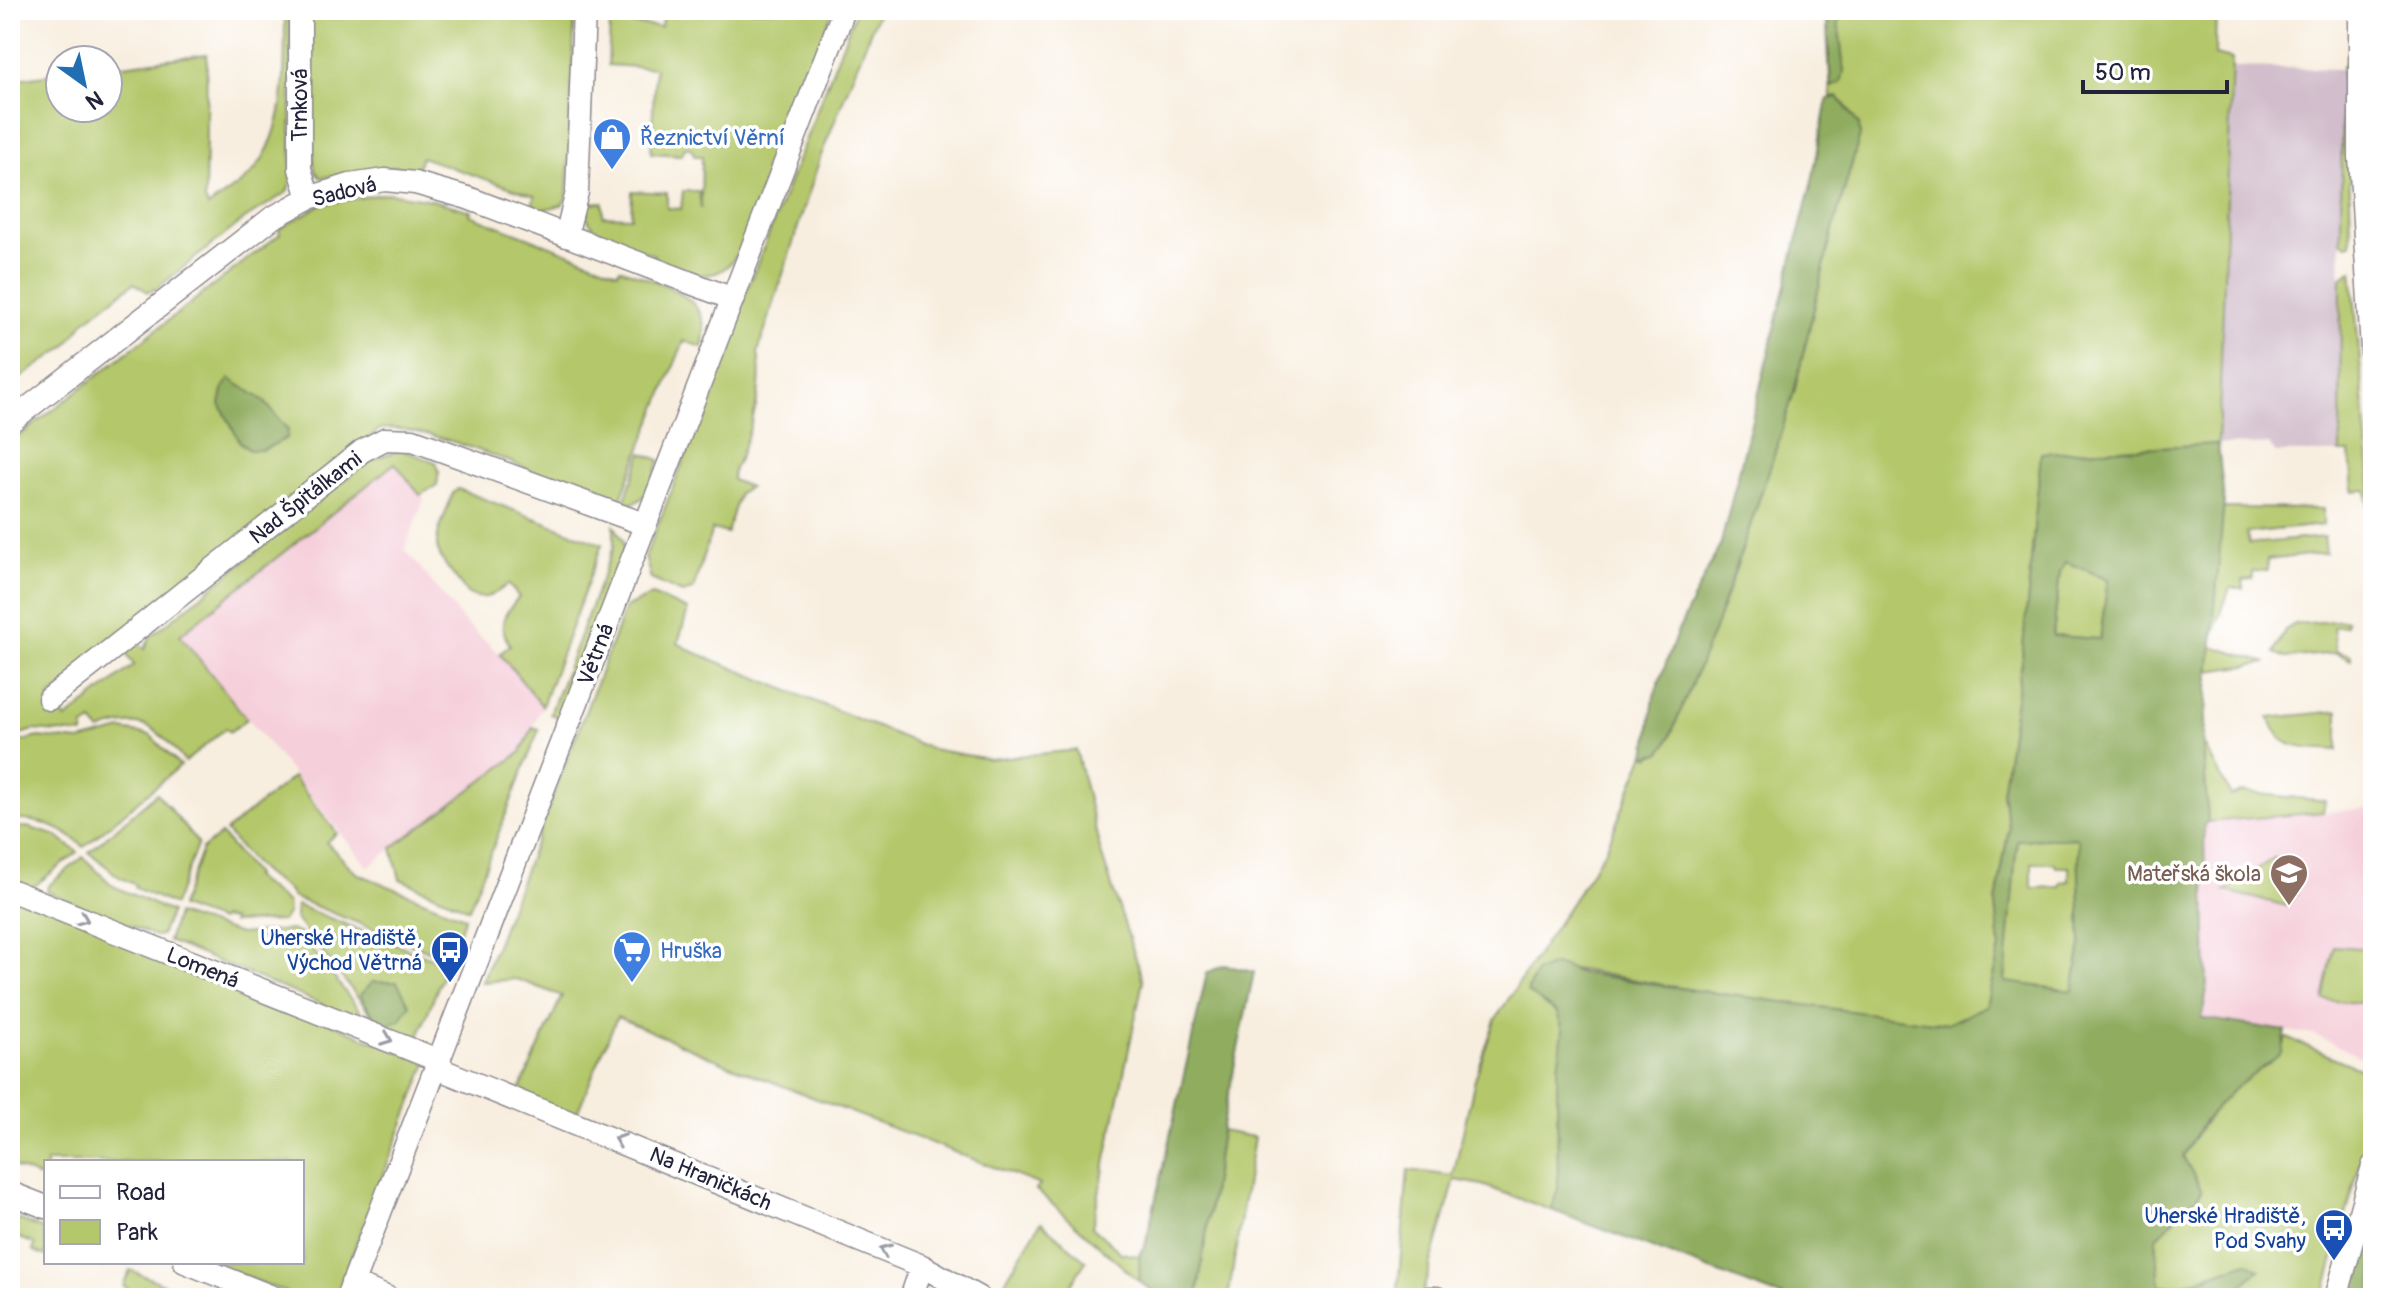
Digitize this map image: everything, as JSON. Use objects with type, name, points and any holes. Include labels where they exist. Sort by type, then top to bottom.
[{"type":"street","name":"Trnková","points":[[300,10],[300,169],[309,198]]},
{"type":"street","points":[[566,236],[577,192],[584,10]]},
{"type":"street","name":"Větrná","points":[[350,1291],[844,10]]},
{"type":"street","points":[[2360,10],[2360,157],[2373,365]]},
{"type":"street","name":"Sadová","points":[[10,422],[272,218],[309,198],[372,181],[415,183],[468,198],[733,299]]},
{"type":"street","name":"Nad Špitálkami","points":[[49,699],[362,451],[385,439],[413,440],[644,524]]},
{"type":"street","name":"Lomená","points":[[10,890],[439,1064]]},
{"type":"street","name":"Na Hraničkách","points":[[439,1064],[922,1266],[979,1298]]},
{"type":"street","points":[[2336,1298],[2365,1226],[2373,1166]]},
{"type":"street","points":[[10,1193],[44,1206]]},
{"type":"street","points":[[190,1264],[275,1298]]},
{"type":"street","points":[[911,1298],[922,1266]]},
{"type":"street","points":[[350,1291],[388,1298]]},
{"type":"shaded area","points":[[2232,67],[2341,69],[2340,453],[2276,453],[2269,445],[2218,444]]},
{"type":"shaded area","points":[[396,463],[424,499],[405,549],[466,624],[500,654],[542,706],[521,752],[368,867],[180,634]]},
{"type":"shaded area","name":"Mateřská škola","points":[[2373,808],[2373,1058],[2360,1057],[2315,1035],[2202,1019],[2207,988],[2204,823]]},
{"type":"green space","points":[[285,10],[290,10],[292,178],[287,192],[246,218],[156,289],[148,292],[134,283],[86,320],[66,346],[19,379],[13,392],[17,396],[10,405],[10,80],[44,75],[44,124],[124,124],[124,65],[207,54],[205,200],[208,207],[240,184],[267,151],[280,112]]},
{"type":"green space","points":[[310,10],[575,10],[567,197],[562,205],[541,210],[531,207],[535,196],[421,157],[416,173],[397,166],[321,178],[315,171],[308,100]]},
{"type":"green space","points":[[663,10],[833,10],[742,246],[724,269],[714,274],[692,273],[653,260],[654,255],[599,232],[586,215],[585,203],[603,202],[603,216],[631,217],[632,191],[667,193],[667,208],[681,209],[683,191],[699,191],[701,209],[702,156],[695,156],[691,148],[685,148],[681,155],[651,153],[655,68],[608,65],[610,22],[661,27]]},
{"type":"green space","points":[[856,10],[879,10],[820,158],[758,352],[760,379],[756,405],[732,476],[732,480],[749,487],[739,493],[727,533],[712,529],[693,590],[682,593],[651,579],[645,557],[733,337],[730,334]]},
{"type":"green space","points":[[1826,10],[2216,10],[2215,55],[2232,59],[2218,444],[2041,453],[2022,659],[2002,793],[2009,827],[1996,903],[2000,948],[1986,1006],[1947,1024],[1693,990],[1574,969],[1544,1003],[1557,1013],[1563,1030],[1557,1076],[1558,1189],[1551,1210],[1482,1185],[1455,1180],[1421,1298],[1403,1298],[1398,1290],[1408,1170],[1453,1176],[1475,1079],[1495,1020],[1606,849],[1645,753],[1651,757],[1714,630],[1739,560],[1794,392],[1832,233],[1860,135],[1855,119],[1845,105],[1838,97],[1831,98]]},
{"type":"green space","points":[[1827,10],[1837,10],[1844,71],[1841,83],[1831,87]]},
{"type":"green space","points":[[2342,65],[2347,65],[2351,244],[2346,245],[2341,241]]},
{"type":"green space","points":[[1838,97],[1859,125],[1860,135],[1832,233],[1794,392],[1714,630],[1667,744],[1660,753],[1646,756],[1654,696],[1677,633],[1721,543],[1813,177],[1826,104],[1828,99]]},
{"type":"green space","points":[[388,193],[432,200],[471,211],[470,215],[618,272],[620,268],[651,279],[680,294],[701,315],[704,329],[702,347],[684,341],[618,505],[463,445],[403,430],[380,429],[49,698],[66,719],[134,665],[123,650],[134,641],[145,649],[150,637],[370,460],[401,450],[436,462],[439,471],[437,485],[420,495],[395,463],[180,635],[247,719],[230,732],[226,728],[185,762],[158,733],[140,724],[100,731],[92,722],[84,727],[83,734],[34,730],[10,737],[10,443],[280,234],[279,229],[322,204]]},
{"type":"green space","points":[[2352,270],[2373,510],[2370,520],[2367,490],[2353,491],[2350,453],[2340,453],[2341,278]]},
{"type":"green space","points":[[230,379],[263,400],[288,430],[287,438],[263,450],[249,450],[240,442],[220,404],[224,386]]},
{"type":"green space","points":[[2218,444],[2224,501],[2203,748],[2208,822],[2204,824],[2207,988],[2202,1018],[2286,1031],[2282,1053],[2233,1090],[2204,1121],[2183,1156],[2202,1191],[2156,1238],[2160,1286],[2195,1281],[2248,1262],[2259,1270],[2227,1298],[1785,1298],[1551,1210],[1558,1189],[1557,1076],[1563,1030],[1557,1013],[1527,992],[1536,972],[1553,965],[1562,966],[1581,973],[1693,990],[1947,1024],[1986,1006],[2000,948],[1996,903],[2009,827],[2002,793],[2022,659],[2041,453]],"holes":[[[2066,562],[2108,579],[2100,639],[2053,636],[2060,572]],[[2078,838],[2081,945],[2073,991],[2005,982],[2017,840]]]},
{"type":"green space","points":[[642,453],[660,460],[644,496],[623,505]]},
{"type":"green space","points":[[458,489],[602,544],[542,706],[500,654],[510,645],[503,631],[504,620],[519,597],[508,584],[484,597],[467,593],[440,555],[437,538],[440,527],[453,493]]},
{"type":"green space","points":[[2223,508],[2323,509],[2323,525],[2247,533],[2249,544],[2324,537],[2326,553],[2267,560],[2268,570],[2252,572],[2252,579],[2243,580],[2244,588],[2230,588],[2210,644]]},
{"type":"green space","points":[[614,525],[623,540],[624,551],[560,718],[550,714],[614,546]]},
{"type":"green space","points":[[2066,561],[2108,578],[2100,639],[2053,636],[2060,572]]},
{"type":"green space","points":[[652,595],[688,610],[678,643],[694,652],[931,749],[989,759],[1076,750],[1101,853],[1143,981],[1092,1227],[1121,1253],[1139,1256],[1140,1282],[1036,1190],[1040,1185],[734,1067],[617,1017],[575,1118],[518,1094],[562,996],[516,979],[482,982],[625,608]]},
{"type":"green space","points":[[2347,620],[2346,625],[2333,627],[2336,651],[2351,655],[2351,660],[2336,653],[2286,658],[2274,653],[2285,630],[2295,624]]},
{"type":"green space","points":[[2209,645],[2267,663],[2208,671]]},
{"type":"green space","points":[[2338,711],[2338,750],[2304,748],[2288,743],[2269,718]]},
{"type":"green space","points":[[533,727],[539,729],[469,909],[400,879],[392,848],[521,752]]},
{"type":"green space","points":[[122,730],[150,735],[180,766],[84,847],[68,834],[50,826],[10,820],[10,744],[39,737],[80,741]]},
{"type":"green space","points":[[2203,743],[2231,796],[2241,792],[2325,801],[2323,812],[2208,822]]},
{"type":"green space","points":[[293,777],[337,833],[326,842],[356,873],[465,917],[449,959],[292,897],[240,848],[226,831]]},
{"type":"green space","points":[[157,793],[198,843],[174,905],[135,888],[136,885],[119,877],[89,852]]},
{"type":"green space","points":[[27,827],[54,835],[78,852],[32,888],[10,882],[10,828]]},
{"type":"green space","points":[[221,834],[255,875],[253,877],[287,903],[288,913],[282,921],[232,923],[232,920],[221,918],[220,921],[180,907],[202,849]]},
{"type":"green space","points":[[2078,838],[2081,945],[2073,991],[2004,982],[2017,840]],"holes":[[[2032,863],[2055,863],[2056,867],[2069,867],[2069,881],[2061,882],[2061,887],[2032,888]]]},
{"type":"green space","points":[[83,857],[113,886],[171,912],[161,935],[155,936],[47,892],[48,886]]},
{"type":"green space","points":[[2275,857],[2297,893],[2287,906],[2225,891]]},
{"type":"green space","points":[[10,891],[427,1063],[337,1293],[332,1298],[300,1298],[214,1264],[304,1264],[304,1160],[44,1160],[44,1179],[10,1165]]},
{"type":"green space","points":[[296,905],[447,964],[415,1045],[386,1033],[295,918]]},
{"type":"green space","points":[[177,914],[240,934],[290,930],[299,933],[370,1024],[168,941]]},
{"type":"green space","points":[[2334,946],[2373,949],[2372,1004],[2323,1000]]},
{"type":"green space","points":[[1224,965],[1254,972],[1221,1131],[1197,1298],[1161,1298],[1140,1282],[1139,1256],[1145,1246],[1207,973]]},
{"type":"green space","points":[[372,982],[397,982],[410,1005],[400,1020],[380,1026],[360,995]]},
{"type":"green space","points":[[2287,1038],[2373,1074],[2373,1117],[2323,1298],[2227,1298],[2259,1270],[2211,1273],[2191,1285],[2159,1286],[2156,1238],[2202,1191],[2183,1156],[2225,1097],[2271,1061]]},
{"type":"green space","points":[[1221,1131],[1254,1137],[1228,1298],[1197,1298]]},
{"type":"green space","points":[[18,1219],[43,1229],[44,1255],[33,1251],[35,1244],[12,1235]]},
{"type":"green space","points":[[1041,1222],[1086,1261],[1062,1298],[995,1298]]},
{"type":"green space","points":[[2366,1246],[2373,1247],[2373,1298],[2345,1298],[2358,1252]]},
{"type":"green space","points":[[130,1270],[195,1298],[147,1298],[123,1286]]},
{"type":"place","name":"Řeznictví Věrní","points":[[612,171]]},
{"type":"place","name":"Mateřská škola","points":[[2289,907]]},
{"type":"place","name":"Uherské Hradiště, Východ Větrná","points":[[450,984]]},
{"type":"place","name":"Hruška","points":[[632,984]]},
{"type":"place","name":"Uherské Hradiště, Pod Svahy","points":[[2334,1262]]}]
